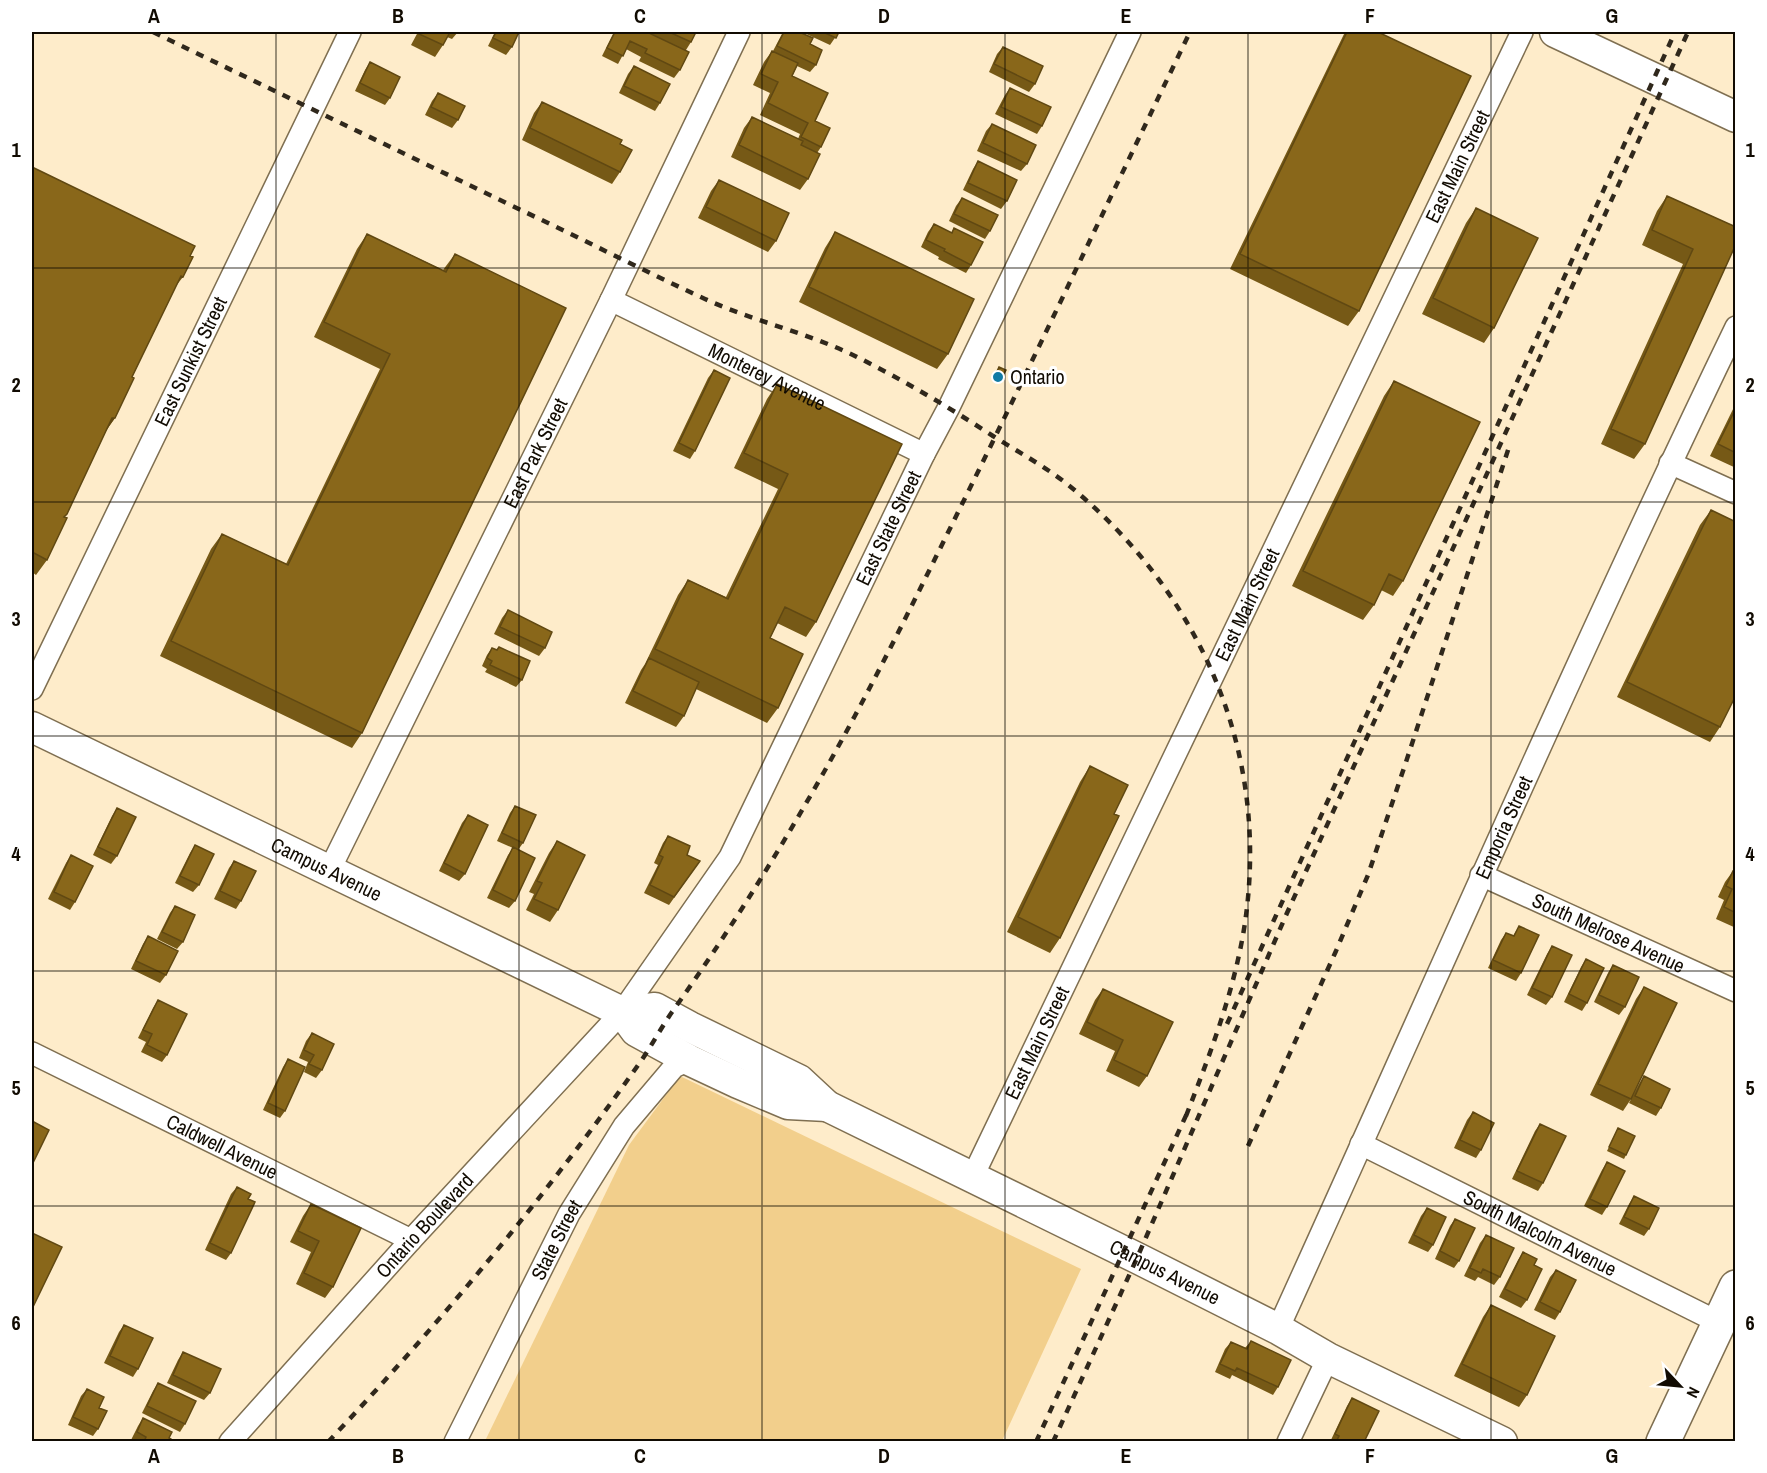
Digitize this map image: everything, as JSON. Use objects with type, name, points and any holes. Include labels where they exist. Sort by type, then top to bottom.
[{"type":"main road","points":[[1663,1442],[1736,1287]]},
{"type":"street","name":"East Sunkist Street","points":[[32,690],[350,32]]},
{"type":"street","name":"East Park Street","points":[[329,871],[611,300],[739,32]]},
{"type":"street","name":"East State Street","points":[[622,1012],[730,857],[1130,32]]},
{"type":"street","name":"East Main Street","points":[[972,1178],[1522,32]]},
{"type":"street","points":[[1555,32],[1736,117]]},
{"type":"street","name":"Monterey Avenue","points":[[611,300],[924,454]]},
{"type":"street","name":"Emporia Street","points":[[1278,1329],[1481,875],[1670,463],[1736,327]]},
{"type":"street","points":[[1670,463],[1736,493]]},
{"type":"street","name":"Campus Avenue","points":[[32,727],[622,1012],[636,1031],[689,1060],[788,1104],[827,1106]]},
{"type":"street","name":"South Melrose Avenue","points":[[1481,875],[1736,991]]},
{"type":"street","name":"Campus Avenue","points":[[622,1012],[656,1008],[799,1080],[827,1106],[1137,1258],[1278,1329],[1328,1358],[1502,1442]]},
{"type":"street","name":"Ontario Boulevard","points":[[230,1442],[411,1240],[622,1012]]},
{"type":"street","name":"Caldwell Avenue","points":[[32,1053],[411,1240]]},
{"type":"street","name":"State Street","points":[[456,1442],[569,1214],[624,1126],[674,1067],[689,1060]]},
{"type":"street","name":"South Malcolm Avenue","points":[[1361,1144],[1718,1322]]},
{"type":"street","points":[[1288,1442],[1328,1358]]},
{"type":"shaded area","points":[[680,1076],[1081,1269],[1002,1441],[485,1441],[629,1145]]},
{"type":"building","points":[[420,32],[450,32],[443,45],[419,34]]},
{"type":"building","points":[[496,32],[519,32],[512,47],[493,38]]},
{"type":"building","points":[[615,32],[647,32],[689,52],[680,70],[645,53],[647,49],[630,41],[623,56],[607,48]]},
{"type":"building","points":[[669,32],[696,32],[691,42]]},
{"type":"building","points":[[784,32],[799,32],[813,38],[810,44],[822,50],[816,65],[777,46]]},
{"type":"building","points":[[823,32],[839,32],[836,38]]},
{"type":"building","points":[[1347,32],[1378,32],[1471,76],[1359,311],[1240,254]]},
{"type":"building","points":[[1003,47],[1043,66],[1035,84],[994,64]]},
{"type":"building","points":[[772,51],[798,63],[792,76],[828,93],[815,121],[830,128],[821,147],[801,137],[808,123],[768,103],[778,82],[761,74]]},
{"type":"building","points":[[370,62],[400,77],[390,98],[360,83]]},
{"type":"building","points":[[634,66],[670,84],[660,103],[624,86]]},
{"type":"building","points":[[1010,88],[1051,107],[1042,126],[1001,107]]},
{"type":"building","points":[[438,93],[465,106],[458,120],[431,107]]},
{"type":"building","points":[[542,102],[622,140],[620,144],[632,150],[620,172],[530,128]]},
{"type":"building","points":[[752,117],[803,141],[801,145],[820,154],[808,179],[739,145]]},
{"type":"building","points":[[992,124],[1036,145],[1027,164],[983,143]]},
{"type":"building","points":[[978,161],[1017,180],[1007,201],[968,183]]},
{"type":"building","points":[[32,167],[195,246],[190,256],[193,257],[183,277],[181,276],[132,377],[134,378],[115,418],[112,418],[64,517],[67,518],[47,560],[32,552]]},
{"type":"building","points":[[719,180],[789,213],[776,241],[706,207]]},
{"type":"building","points":[[1667,196],[1736,227],[1736,244],[1645,444],[1611,429],[1693,249],[1652,230]]},
{"type":"building","points":[[962,198],[998,215],[990,231],[954,214]]},
{"type":"building","points":[[1476,208],[1538,238],[1494,328],[1433,298]]},
{"type":"building","points":[[934,224],[952,233],[954,228],[983,242],[971,265],[926,240]]},
{"type":"building","points":[[835,232],[974,299],[948,354],[809,287]]},
{"type":"building","points":[[367,234],[446,272],[455,254],[566,308],[362,733],[171,641],[222,534],[288,565],[390,354],[324,322]]},
{"type":"building","points":[[999,367],[1006,370],[1001,379],[995,376]]},
{"type":"building","points":[[714,370],[730,378],[695,451],[679,443]]},
{"type":"building","points":[[1394,381],[1480,422],[1403,581],[1389,574],[1374,605],[1303,571]]},
{"type":"building","points":[[777,384],[902,444],[816,622],[785,607],[770,638],[803,654],[778,708],[655,649],[688,580],[728,599],[788,474],[744,453]]},
{"type":"building","points":[[1736,408],[1736,453],[1718,444]]},
{"type":"building","points":[[1711,510],[1736,522],[1736,695],[1720,727],[1627,682]]},
{"type":"building","points":[[508,610],[552,632],[545,648],[500,627]]},
{"type":"building","points":[[499,647],[530,661],[522,680],[490,665],[492,661],[487,658],[492,648],[497,650]]},
{"type":"building","points":[[649,658],[699,682],[684,716],[633,691]]},
{"type":"building","points":[[1090,766],[1128,785],[1114,814],[1119,816],[1060,938],[1018,917]]},
{"type":"building","points":[[515,806],[536,815],[523,843],[502,833]]},
{"type":"building","points":[[117,808],[136,817],[117,856],[98,847]]},
{"type":"building","points":[[468,815],[488,825],[465,874],[444,863]]},
{"type":"building","points":[[668,836],[690,846],[687,855],[700,861],[674,897],[650,885],[663,857],[659,855]]},
{"type":"building","points":[[557,841],[585,855],[558,910],[534,899],[542,883],[537,881]]},
{"type":"building","points":[[195,845],[214,854],[199,885],[180,876]]},
{"type":"building","points":[[513,847],[535,858],[515,901],[493,890]]},
{"type":"building","points":[[71,855],[93,866],[75,902],[54,892]]},
{"type":"building","points":[[234,861],[256,871],[241,901],[220,891]]},
{"type":"building","points":[[1733,871],[1736,872],[1736,913],[1724,907],[1732,889],[1726,886]]},
{"type":"building","points":[[175,906],[195,915],[183,942],[162,932]]},
{"type":"building","points":[[1519,926],[1539,935],[1521,973],[1493,960],[1506,933],[1514,936]]},
{"type":"building","points":[[148,936],[178,951],[166,975],[136,961]]},
{"type":"building","points":[[1552,946],[1572,955],[1552,997],[1532,988]]},
{"type":"building","points":[[1586,959],[1604,968],[1587,1003],[1569,994]]},
{"type":"building","points":[[1613,965],[1639,977],[1625,1007],[1599,995]]},
{"type":"building","points":[[1644,987],[1677,1003],[1631,1099],[1598,1084]]},
{"type":"building","points":[[1103,989],[1173,1022],[1147,1076],[1114,1060],[1123,1040],[1087,1022]]},
{"type":"building","points":[[158,1000],[187,1014],[167,1055],[147,1045],[152,1034],[143,1030]]},
{"type":"building","points":[[312,1033],[334,1044],[322,1070],[309,1064],[314,1055],[304,1050]]},
{"type":"building","points":[[288,1059],[305,1067],[285,1111],[268,1103]]},
{"type":"building","points":[[1644,1076],[1670,1089],[1661,1108],[1635,1096]]},
{"type":"building","points":[[1473,1112],[1494,1123],[1481,1150],[1460,1140]]},
{"type":"building","points":[[32,1121],[49,1130],[32,1165]]},
{"type":"building","points":[[1540,1124],[1566,1136],[1543,1183],[1517,1171]]},
{"type":"building","points":[[1618,1128],[1635,1136],[1626,1155],[1609,1147]]},
{"type":"building","points":[[1607,1162],[1625,1171],[1607,1207],[1590,1199]]},
{"type":"building","points":[[237,1187],[251,1194],[248,1199],[255,1202],[231,1253],[210,1243]]},
{"type":"building","points":[[1634,1196],[1659,1208],[1649,1229],[1624,1217]]},
{"type":"building","points":[[311,1204],[361,1228],[333,1287],[304,1273],[319,1241],[298,1231]]},
{"type":"building","points":[[1427,1208],[1446,1217],[1433,1245],[1414,1235]]},
{"type":"building","points":[[1455,1219],[1475,1228],[1459,1261],[1440,1251]]},
{"type":"building","points":[[32,1233],[62,1247],[32,1309]]},
{"type":"building","points":[[1486,1235],[1514,1248],[1500,1277],[1483,1269],[1481,1273],[1470,1268]]},
{"type":"building","points":[[1523,1252],[1537,1259],[1534,1265],[1542,1269],[1527,1300],[1505,1289]]},
{"type":"building","points":[[1556,1270],[1576,1280],[1560,1312],[1540,1302]]},
{"type":"building","points":[[1491,1305],[1555,1336],[1527,1395],[1462,1364]]},
{"type":"building","points":[[124,1325],[153,1338],[138,1369],[110,1356]]},
{"type":"building","points":[[1251,1341],[1291,1360],[1278,1387],[1237,1368],[1235,1371],[1220,1364],[1231,1342],[1247,1349]]},
{"type":"building","points":[[183,1352],[221,1369],[210,1393],[173,1375]]},
{"type":"building","points":[[158,1383],[196,1401],[185,1424],[147,1406]]},
{"type":"building","points":[[87,1389],[104,1397],[99,1408],[107,1411],[98,1429],[73,1417]]},
{"type":"building","points":[[1352,1398],[1379,1411],[1364,1442],[1336,1442],[1339,1436],[1335,1434]]},
{"type":"building","points":[[143,1418],[172,1432],[169,1438],[174,1442],[144,1442],[146,1437],[137,1432]]},
{"type":"railway","points":[[153,32],[705,299],[821,341],[876,367],[944,405],[1034,461],[1072,488],[1119,532],[1159,580],[1193,633],[1219,689],[1237,747],[1248,808],[1250,871],[1243,935],[1226,1004],[1186,1116]]},
{"type":"railway","points":[[328,1442],[452,1304],[568,1161],[641,1061],[770,864],[843,737],[898,632],[1025,376],[1190,32]]},
{"type":"railway","points":[[1227,1024],[1675,32]]},
{"type":"railway","points":[[1053,1442],[1137,1258],[1287,913],[1688,32]]},
{"type":"railway","points":[[1248,1146],[1368,875],[1510,444]]},
{"type":"railway","points":[[1036,1442],[1189,1109]]},
{"type":"place","name":"Ontario","points":[[998,377]]}]
